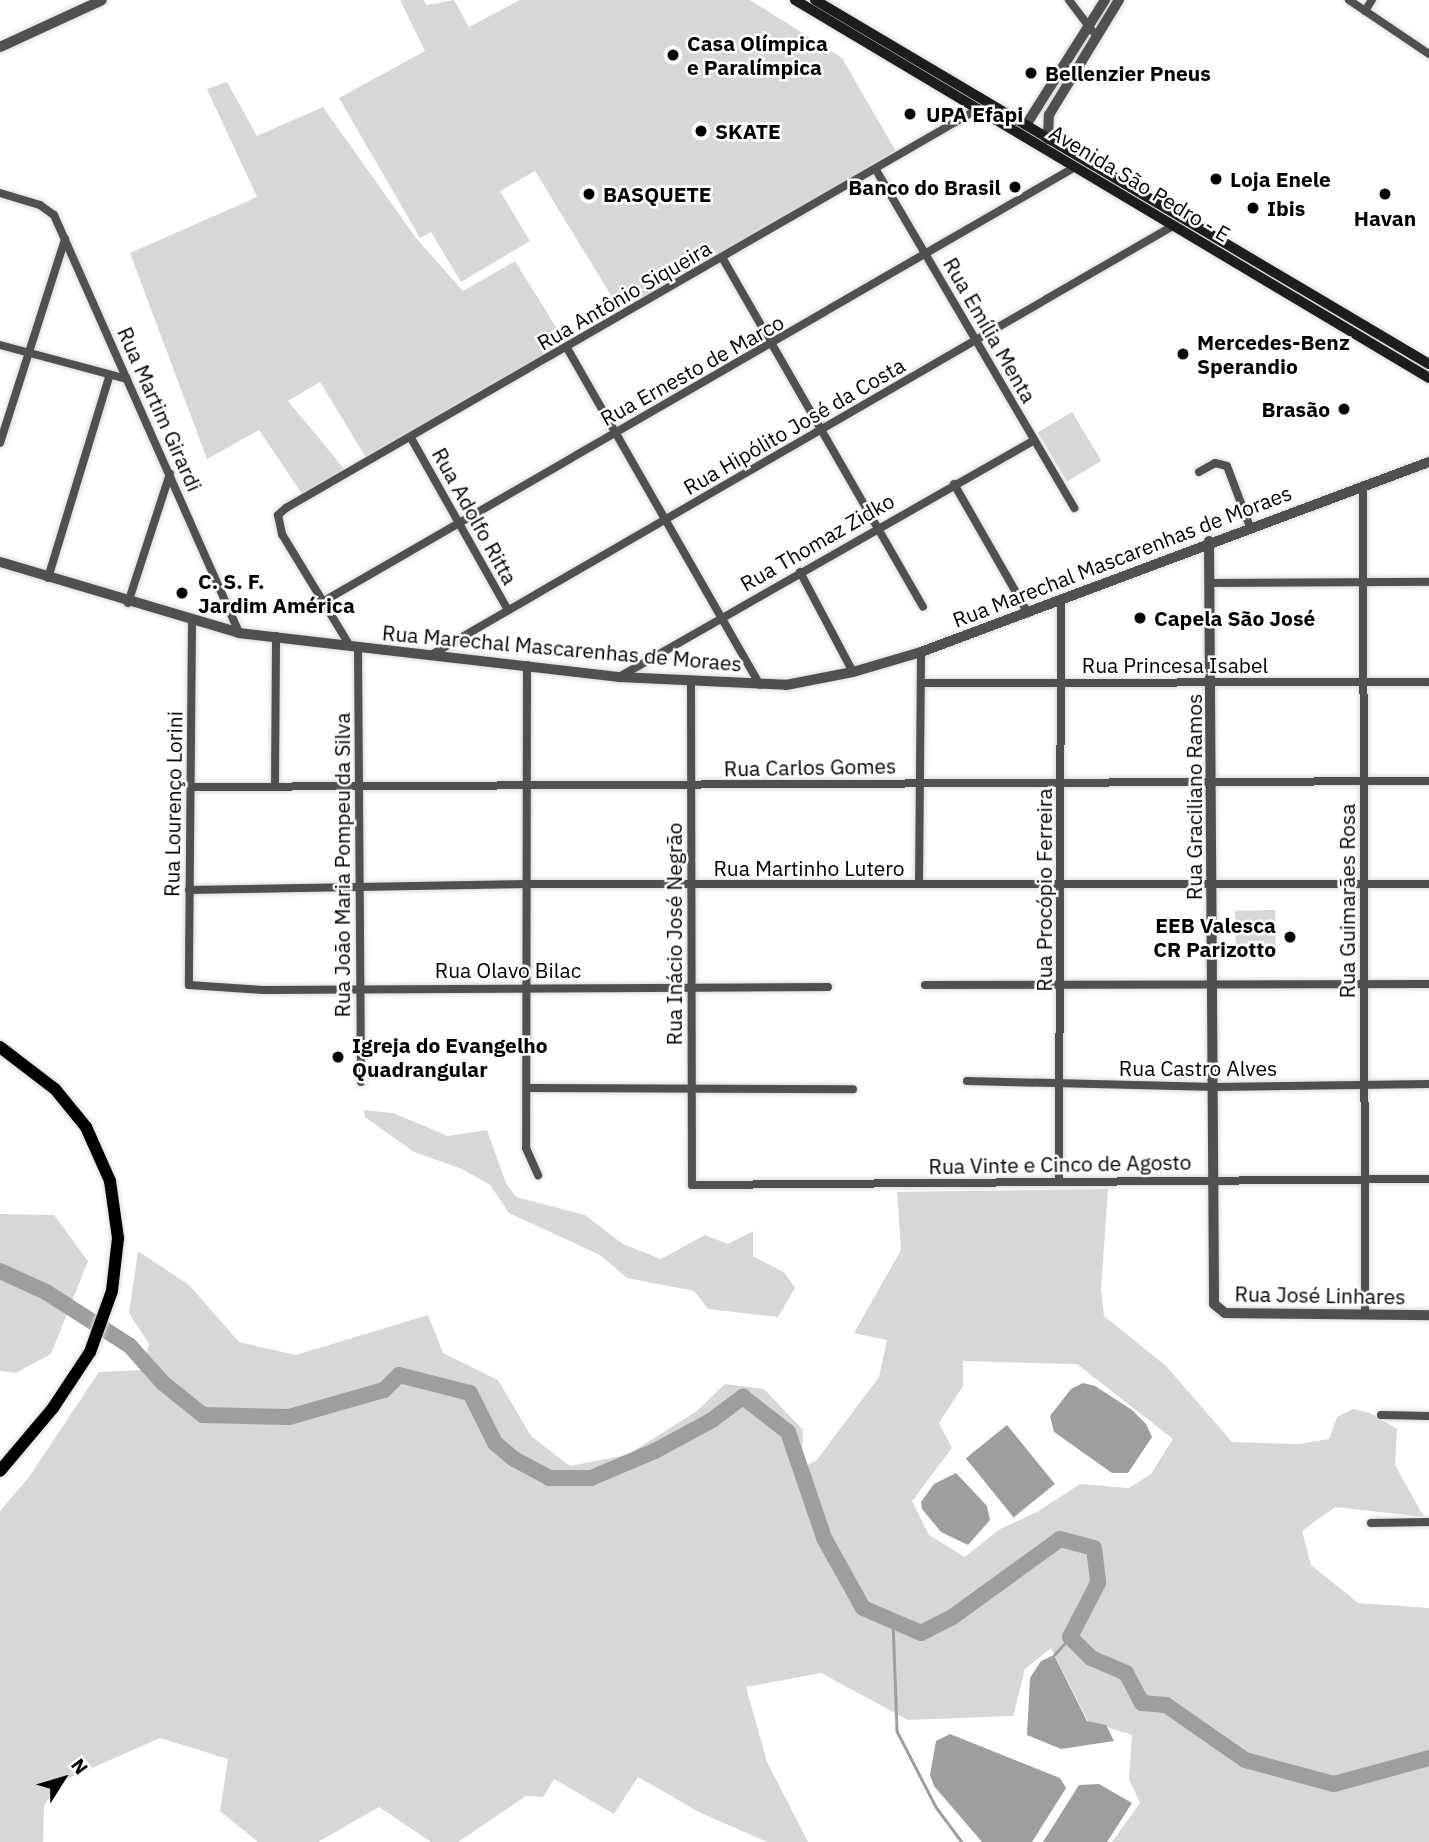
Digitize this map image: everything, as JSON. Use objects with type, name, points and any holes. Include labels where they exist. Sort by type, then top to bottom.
[{"type":"highway","points":[[0,1047],[55,1089],[73,1110],[101,1156],[116,1206],[117,1265],[107,1313],[90,1352],[53,1408],[0,1471]]},
{"type":"main road","name":"Avenida São Pedro - E","points":[[795,0],[1429,379]]},
{"type":"main road","name":"Avenida São Pedro - E","points":[[815,0],[1429,364]]},
{"type":"street","points":[[0,47],[102,0]]},
{"type":"street","points":[[1069,0],[1088,29],[1098,35]]},
{"type":"street","points":[[1026,125],[1104,0]]},
{"type":"street","points":[[1048,139],[1049,115],[1118,0]]},
{"type":"street","points":[[1349,0],[1429,54]]},
{"type":"street","points":[[1365,11],[1372,0]]},
{"type":"street","name":"Rua Antônio Siqueira","points":[[324,601],[277,523],[286,508],[723,259],[978,109]]},
{"type":"street","name":"Rua Ernesto de Marco","points":[[324,601],[774,344],[1075,167]]},
{"type":"street","name":"Rua Emília Menta","points":[[876,170],[1074,508]]},
{"type":"street","name":"Rua Martim Girardi","points":[[0,192],[40,205],[54,215],[239,633]]},
{"type":"street","name":"Rua Hipólito José da Costa","points":[[431,655],[977,342],[1173,226]]},
{"type":"street","points":[[0,443],[65,239]]},
{"type":"street","points":[[723,259],[923,607]]},
{"type":"street","points":[[0,345],[108,377],[127,379]]},
{"type":"street","points":[[567,348],[760,685]]},
{"type":"street","points":[[48,578],[108,377]]},
{"type":"street","name":"Rua Adolfo Ritta","points":[[411,438],[508,611]]},
{"type":"street","name":"Rua Thomaz Zidko","points":[[620,677],[1034,440]]},
{"type":"street","name":"Rua Marechal Mascarenhas de Moraes","points":[[0,562],[128,603],[239,633],[620,677],[691,684],[760,685],[853,672],[921,652],[1061,601],[1209,541],[1429,462]]},
{"type":"street","points":[[1199,472],[1215,463],[1227,466],[1250,527]]},
{"type":"street","points":[[128,603],[170,474]]},
{"type":"street","points":[[954,484],[1028,613]]},
{"type":"street","name":"Rua Guimarães Rosa","points":[[1363,486],[1366,1315]]},
{"type":"street","name":"Rua Graciliano Ramos","points":[[1209,541],[1212,583],[1216,1087],[1214,1304]]},
{"type":"street","points":[[800,572],[853,672]]},
{"type":"street","points":[[1212,583],[1429,582]]},
{"type":"street","points":[[324,601],[354,647]]},
{"type":"street","name":"Rua Procópio Ferreira","points":[[1059,1180],[1063,1084],[1061,601]]},
{"type":"street","name":"Rua Lourenço Lorini","points":[[189,985],[192,622]]},
{"type":"street","points":[[275,786],[276,636]]},
{"type":"street","name":"Rua João Maria Pompeu da Silva","points":[[354,647],[360,887],[361,1082]]},
{"type":"street","points":[[919,884],[921,652]]},
{"type":"street","points":[[527,665],[530,785],[526,1148],[538,1175]]},
{"type":"street","name":"Rua Princesa Isabel","points":[[921,683],[1429,682]]},
{"type":"street","name":"Rua Inácio José Negrão","points":[[691,684],[692,1185]]},
{"type":"street","name":"Rua Carlos Gomes","points":[[191,787],[1429,781]]},
{"type":"street","name":"Rua Martinho Lutero","points":[[189,890],[527,884],[919,884],[1062,887],[1429,884]]},
{"type":"street","points":[[925,985],[1429,984]]},
{"type":"street","name":"Rua Olavo Bilac","points":[[189,985],[359,988],[828,987]]},
{"type":"street","name":"Rua Castro Alves","points":[[967,1081],[1216,1087],[1429,1084]]},
{"type":"street","points":[[528,1088],[853,1089]]},
{"type":"street","name":"Rua Vinte e Cinco de Agosto","points":[[692,1185],[892,1187],[1059,1180],[1429,1179]]},
{"type":"street","name":"Rua José Linhares","points":[[1214,1304],[1225,1314],[1429,1315]]},
{"type":"street","points":[[1381,1415],[1429,1416]]},
{"type":"street","points":[[1371,1523],[1429,1522]]},
{"type":"shaded area","points":[[400,0],[423,0],[427,5],[454,0],[469,27],[520,0],[750,0],[842,58],[898,155],[623,315],[535,171],[500,191],[530,241],[461,282],[431,232],[420,238],[339,98],[425,51]]},
{"type":"shaded area","points":[[227,82],[257,136],[323,107],[416,238],[463,291],[515,261],[567,345],[368,461],[320,382],[288,401],[346,471],[304,497],[259,430],[207,459],[130,253],[257,197],[207,89]]},
{"type":"shaded area","points":[[1072,412],[1101,461],[1067,481],[1038,433]]},
{"type":"shaded area","points":[[1275,910],[1276,958],[1236,959],[1235,911]]},
{"type":"shaded area","points":[[364,1110],[393,1113],[448,1136],[487,1130],[506,1183],[516,1197],[585,1215],[623,1244],[661,1259],[705,1235],[728,1244],[753,1231],[753,1256],[785,1273],[795,1288],[778,1317],[708,1309],[694,1291],[627,1278],[600,1255],[509,1213],[490,1185],[462,1169],[414,1152],[365,1117]]},
{"type":"shaded area","points":[[1108,1189],[1101,1290],[1104,1316],[1166,1366],[1232,1442],[1299,1444],[1329,1439],[1337,1417],[1353,1409],[1370,1413],[1397,1429],[1395,1465],[1424,1517],[1335,1507],[1302,1531],[1311,1565],[1358,1603],[1429,1608],[1429,1842],[1112,1842],[1140,1803],[1129,1779],[1132,1735],[1088,1721],[1051,1648],[1025,1669],[1013,1716],[908,1720],[821,1673],[746,1687],[767,1762],[808,1842],[767,1842],[699,1812],[638,1777],[614,1814],[554,1779],[543,1797],[526,1796],[458,1842],[431,1842],[379,1807],[318,1842],[258,1842],[220,1811],[228,1759],[160,1738],[58,1783],[44,1806],[43,1842],[0,1842],[0,1511],[29,1477],[99,1372],[142,1370],[149,1344],[129,1313],[138,1251],[189,1285],[239,1342],[296,1355],[428,1315],[443,1353],[498,1380],[531,1436],[570,1466],[627,1455],[697,1411],[725,1384],[764,1389],[803,1430],[801,1468],[816,1461],[879,1377],[887,1340],[854,1333],[901,1250],[897,1192]],"holes":[[[963,1361],[1077,1364],[1173,1439],[1151,1474],[1129,1488],[1080,1484],[1037,1512],[1000,1529],[965,1557],[929,1535],[912,1501],[952,1448],[939,1423],[963,1386]]]},
{"type":"shaded area","points":[[0,1214],[54,1215],[88,1261],[51,1354],[16,1373],[0,1371]]},
{"type":"shaded area","points":[[1083,1383],[1095,1386],[1132,1410],[1146,1424],[1152,1437],[1128,1473],[1112,1473],[1054,1432],[1050,1416],[1071,1389]]},
{"type":"shaded area","points":[[1007,1425],[1055,1484],[1014,1517],[966,1458]]},
{"type":"shaded area","points":[[956,1473],[987,1506],[990,1520],[968,1545],[941,1532],[922,1509],[921,1502],[934,1484]]},
{"type":"shaded area","points":[[1054,1655],[1087,1721],[1106,1725],[1114,1741],[1061,1749],[1027,1735],[1030,1678],[1041,1661]]},
{"type":"shaded area","points":[[950,1734],[1060,1778],[1066,1788],[1032,1842],[982,1842],[934,1786],[930,1775],[936,1741]]},
{"type":"shaded area","points":[[1099,1784],[1132,1803],[1107,1842],[1043,1842],[1079,1785]]},
{"type":"waterway","points":[[0,1271],[46,1292],[130,1346],[163,1383],[203,1415],[289,1417],[384,1390],[399,1375],[470,1393],[495,1443],[514,1459],[549,1478],[591,1478],[655,1451],[712,1420],[743,1397],[788,1432],[824,1538],[863,1608],[921,1633],[951,1618],[1060,1539],[1094,1548],[1098,1583],[1070,1637],[1091,1658],[1126,1673],[1142,1703],[1166,1705],[1245,1760],[1334,1784],[1429,1758]]},
{"type":"waterway","points":[[893,1621],[897,1731],[936,1807],[962,1842]]},
{"type":"waterway","points":[[1054,1655],[1070,1637]]},
{"type":"place","name":"Casa Olímpica e Paralímpica","points":[[673,55]]},
{"type":"place","name":"Bellenzier Pneus","points":[[1031,73]]},
{"type":"place","name":"UPA Efapi","points":[[910,114]]},
{"type":"place","name":"SKATE","points":[[701,131]]},
{"type":"place","name":"Loja Enele","points":[[1216,179]]},
{"type":"place","name":"Banco do Brasil","points":[[1015,187]]},
{"type":"place","name":"BASQUETE","points":[[589,194]]},
{"type":"place","name":"Havan","points":[[1385,194]]},
{"type":"place","name":"Ibis","points":[[1253,208]]},
{"type":"place","name":"Mercedes-Benz Sperandio","points":[[1183,354]]},
{"type":"place","name":"Brasão","points":[[1344,409]]},
{"type":"place","name":"C. S. F. Jardim América","points":[[182,593]]},
{"type":"place","name":"Capela São José","points":[[1140,618]]},
{"type":"place","name":"EEB Valesca CR Parizotto","points":[[1290,937]]},
{"type":"place","name":"Igreja do Evangelho Quadrangular","points":[[338,1057]]}]
